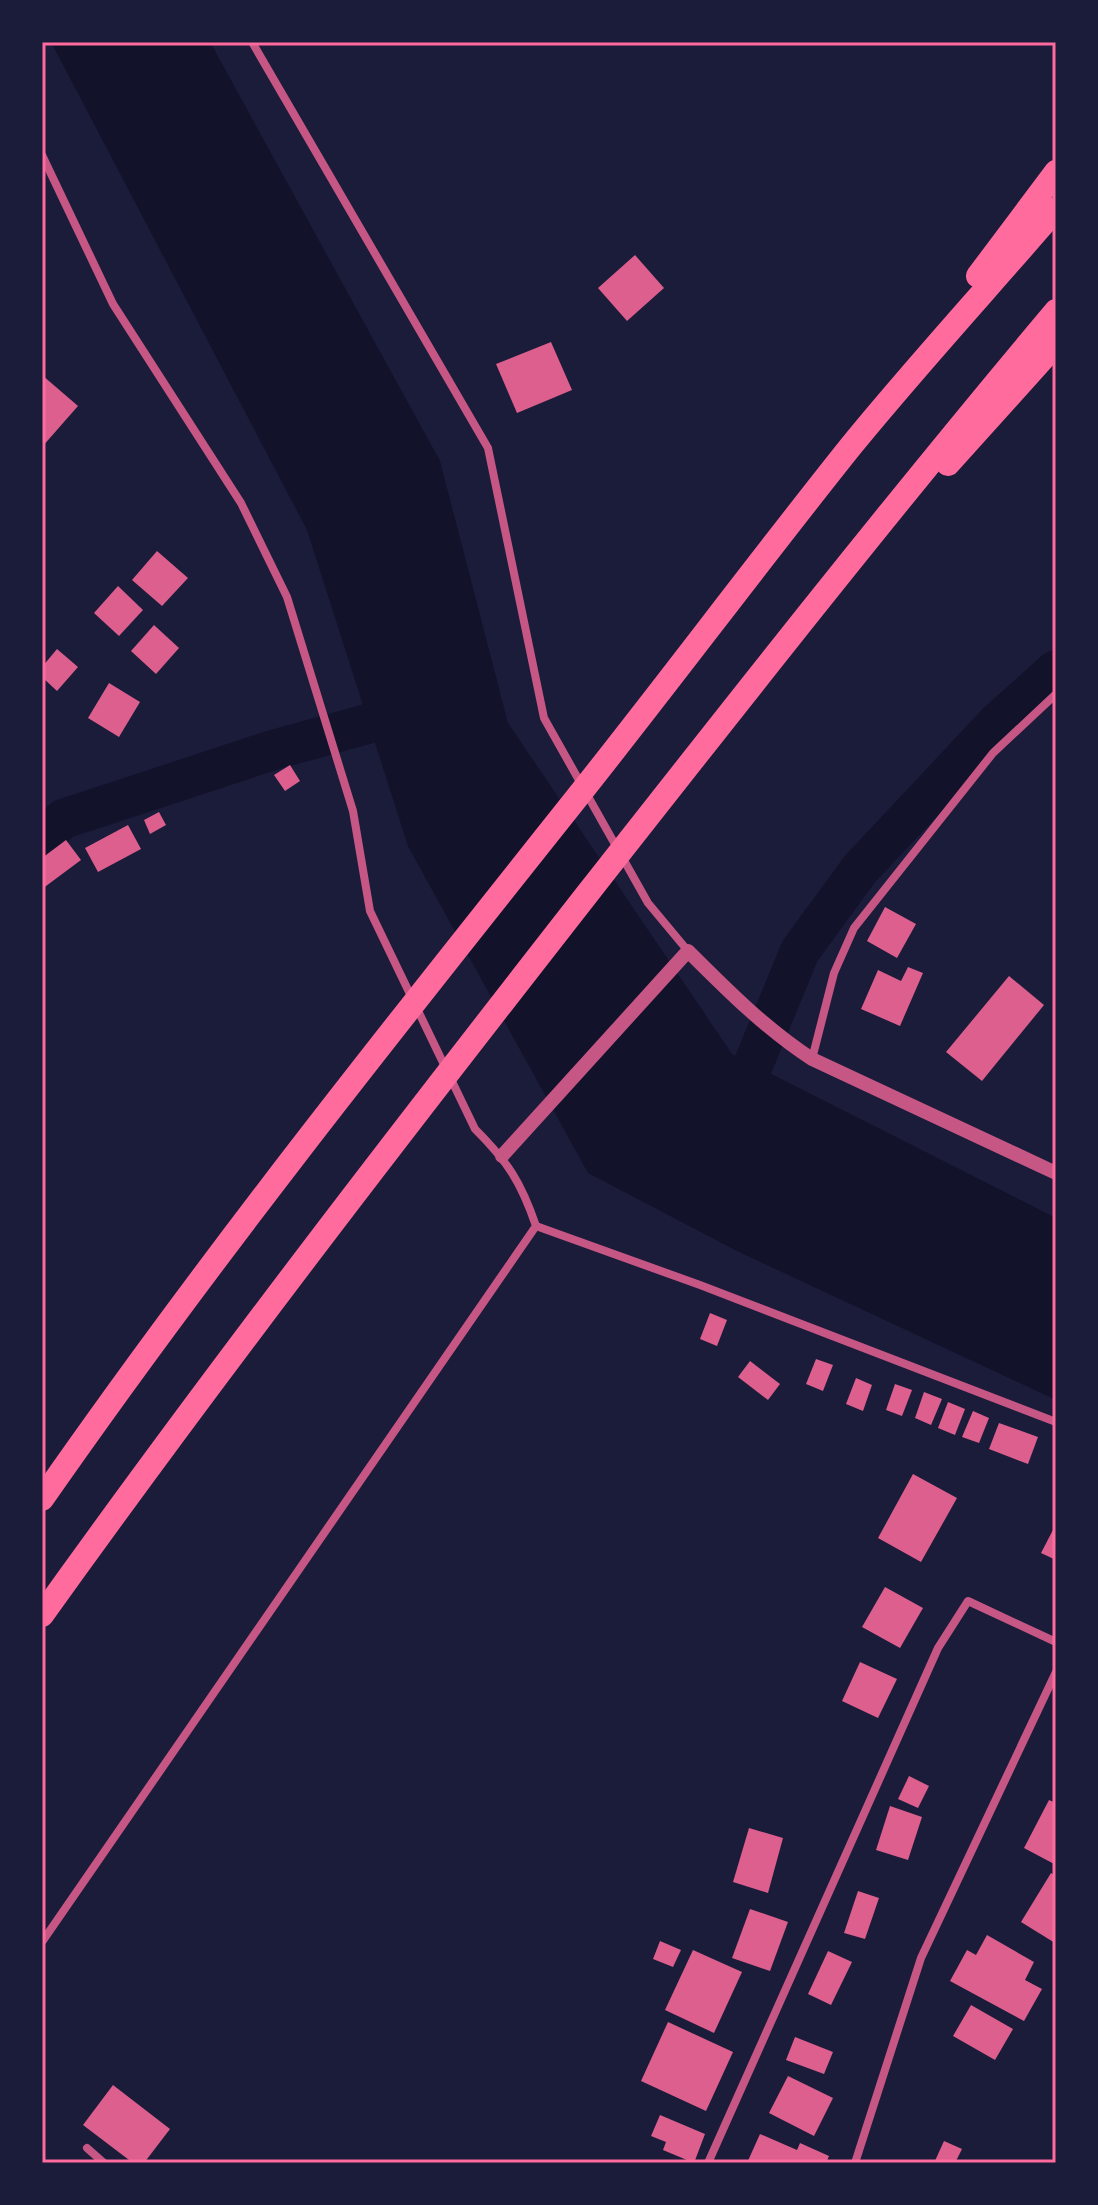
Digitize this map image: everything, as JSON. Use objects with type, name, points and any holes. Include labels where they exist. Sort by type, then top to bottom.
[{"type":"highway","points":[[42,1499],[102,1413],[389,1034],[855,442],[1056,172]]},
{"type":"highway","points":[[855,442],[1056,209]]},
{"type":"highway","points":[[42,1615],[175,1429],[435,1089],[959,426],[1056,311]]},
{"type":"highway","points":[[778,653],[1056,344]]},
{"type":"street","points":[[252,42],[488,448],[544,718],[648,903],[688,951],[745,1008],[788,1044],[812,1059],[1056,1173]]},
{"type":"street","points":[[42,155],[113,304],[241,503],[287,597],[353,811],[370,911],[475,1129],[502,1156],[524,1190],[536,1226]]},
{"type":"street","points":[[812,1059],[834,973],[854,928],[993,753],[1056,694]]},
{"type":"street","points":[[502,1156],[688,951]]},
{"type":"street","points":[[536,1226],[700,1285],[1056,1422]]},
{"type":"street","points":[[42,1942],[536,1226]]},
{"type":"street","points":[[708,2163],[938,1648],[968,1601],[1056,1642]]},
{"type":"street","points":[[855,2163],[921,1958],[1056,1672]]},
{"type":"street","points":[[87,2148],[104,2163]]},
{"type":"shaded area","points":[[51,42],[210,42],[440,461],[508,723],[732,1054],[1056,1218],[1056,1400],[739,1252],[588,1173],[408,846],[307,530]]},
{"type":"building","points":[[635,255],[664,288],[627,321],[598,288]]},
{"type":"building","points":[[551,342],[572,390],[517,413],[496,364]]},
{"type":"building","points":[[42,375],[78,406],[42,447]]},
{"type":"building","points":[[157,551],[188,578],[162,606],[132,580]]},
{"type":"building","points":[[118,586],[143,610],[119,636],[94,613]]},
{"type":"building","points":[[154,625],[179,648],[156,674],[131,651]]},
{"type":"building","points":[[57,649],[78,667],[57,691],[42,677],[42,667]]},
{"type":"building","points":[[109,683],[140,702],[119,737],[88,718]]},
{"type":"building","points":[[290,765],[300,781],[285,791],[274,775]]},
{"type":"building","points":[[159,812],[166,825],[150,834],[144,820]]},
{"type":"building","points":[[128,825],[141,849],[98,872],[85,848]]},
{"type":"building","points":[[66,840],[81,860],[42,889],[42,858]]},
{"type":"building","points":[[885,907],[916,924],[897,958],[867,941]]},
{"type":"building","points":[[908,967],[923,973],[900,1026],[861,1009],[878,970],[901,981]]},
{"type":"building","points":[[1009,976],[1044,1005],[982,1081],[946,1052]]},
{"type":"building","points":[[710,1313],[727,1320],[717,1346],[700,1339]]},
{"type":"building","points":[[816,1359],[833,1365],[823,1391],[806,1384]]},
{"type":"building","points":[[750,1361],[780,1384],[768,1400],[738,1377]]},
{"type":"building","points":[[856,1378],[872,1385],[863,1411],[846,1404]]},
{"type":"building","points":[[895,1384],[912,1390],[902,1416],[886,1410]]},
{"type":"building","points":[[924,1392],[942,1399],[931,1425],[915,1418]]},
{"type":"building","points":[[948,1402],[965,1409],[955,1435],[938,1428]]},
{"type":"building","points":[[973,1411],[989,1418],[979,1443],[962,1437]]},
{"type":"building","points":[[999,1423],[1038,1437],[1028,1464],[989,1449]]},
{"type":"building","points":[[913,1474],[957,1498],[921,1562],[878,1538]]},
{"type":"building","points":[[1056,1529],[1056,1560],[1041,1553]]},
{"type":"building","points":[[885,1587],[923,1608],[900,1648],[862,1627]]},
{"type":"building","points":[[860,1662],[897,1679],[878,1718],[842,1701]]},
{"type":"building","points":[[909,1776],[929,1786],[918,1808],[898,1799]]},
{"type":"building","points":[[1049,1800],[1056,1803],[1056,1865],[1024,1848]]},
{"type":"building","points":[[890,1806],[922,1817],[908,1860],[876,1850]]},
{"type":"building","points":[[749,1828],[783,1838],[768,1893],[733,1882]]},
{"type":"building","points":[[1051,1873],[1056,1876],[1055,1943],[1021,1922]]},
{"type":"building","points":[[858,1891],[879,1898],[865,1939],[844,1933]]},
{"type":"building","points":[[750,1909],[788,1922],[770,1971],[732,1958]]},
{"type":"building","points":[[987,1935],[1034,1962],[1025,1980],[1042,1989],[1024,2021],[950,1981],[967,1950],[976,1955]]},
{"type":"building","points":[[660,1941],[681,1950],[673,1967],[653,1959]]},
{"type":"building","points":[[693,1950],[742,1972],[714,2033],[665,2010]]},
{"type":"building","points":[[828,1951],[852,1962],[831,2005],[808,1994]]},
{"type":"building","points":[[971,2005],[1013,2029],[995,2060],[953,2036]]},
{"type":"building","points":[[668,2022],[733,2052],[706,2111],[641,2081]]},
{"type":"building","points":[[795,2037],[833,2052],[824,2074],[786,2060]]},
{"type":"building","points":[[788,2076],[833,2098],[814,2136],[769,2113]]},
{"type":"building","points":[[113,2085],[170,2129],[144,2163],[133,2163],[83,2125]]},
{"type":"building","points":[[660,2115],[705,2134],[694,2163],[663,2150],[666,2142],[651,2136]]},
{"type":"building","points":[[760,2134],[797,2150],[800,2143],[829,2156],[826,2163],[747,2163]]},
{"type":"building","points":[[944,2141],[962,2149],[955,2163],[934,2163]]},
{"type":"waterway","points":[[753,1065],[800,951],[860,869],[997,723],[1056,670]]},
{"type":"waterway","points":[[42,838],[63,819],[273,750],[367,724]]}]
